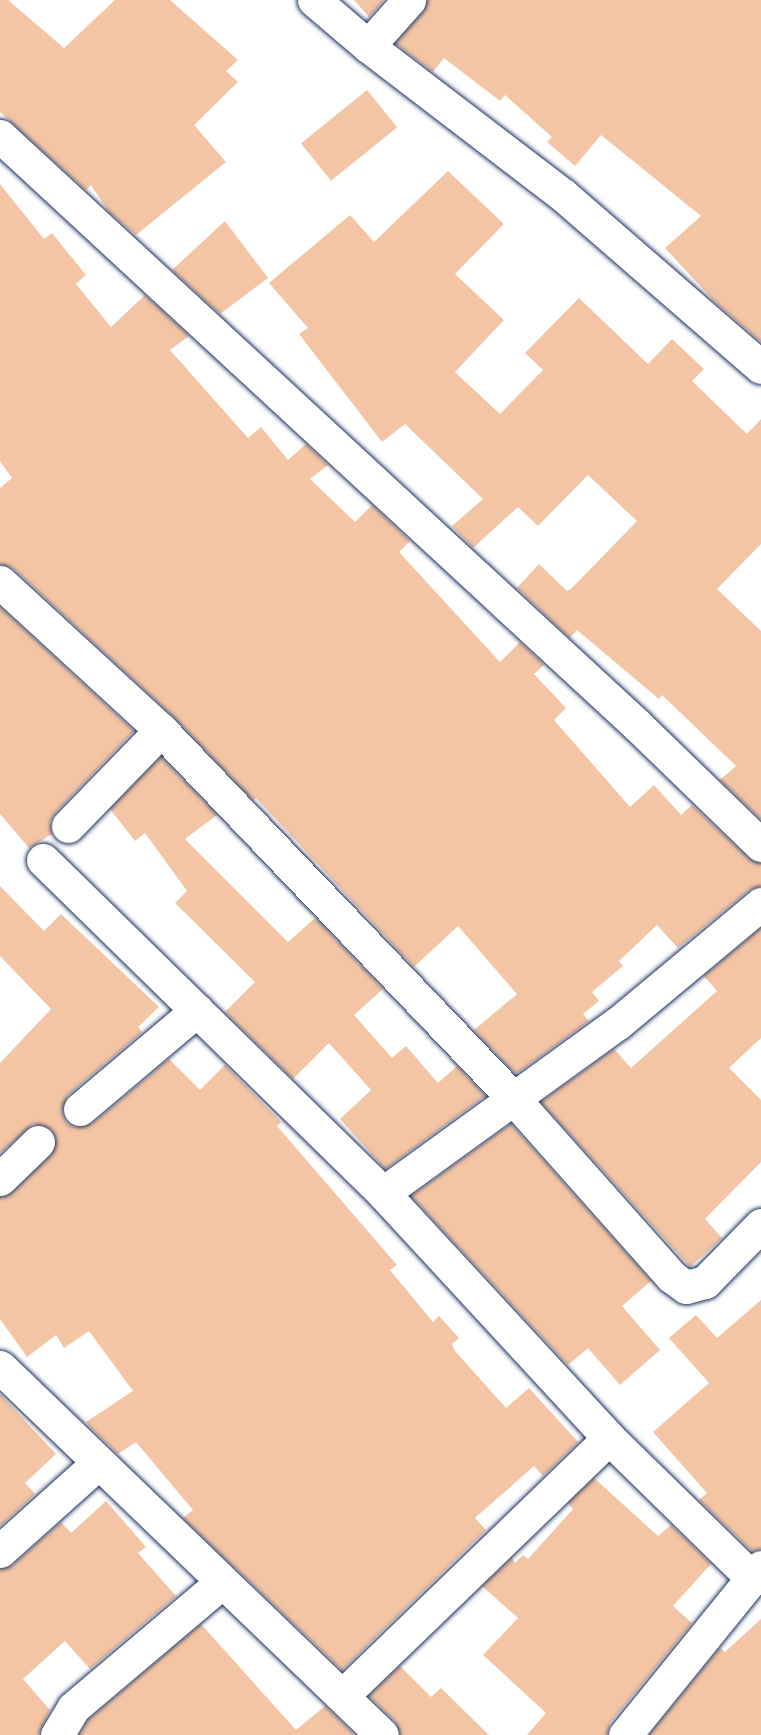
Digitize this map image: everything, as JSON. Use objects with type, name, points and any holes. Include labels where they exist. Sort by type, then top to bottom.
[{"type":"street","points":[[314,0],[368,46],[563,195],[761,367]]},
{"type":"street","points":[[368,46],[409,0]]},
{"type":"street","points":[[0,136],[630,718],[761,844]]},
{"type":"street","points":[[0,582],[161,730],[513,1098],[672,1277],[686,1287],[705,1282],[761,1225]]},
{"type":"street","points":[[68,826],[161,730]]},
{"type":"street","points":[[43,860],[383,1193],[609,1438],[756,1572],[625,1735]]},
{"type":"street","points":[[383,1193],[618,1023],[761,904]]},
{"type":"street","points":[[80,1109],[197,1010]]},
{"type":"street","points":[[0,1179],[38,1142]]},
{"type":"street","points":[[0,1367],[222,1582],[344,1695],[382,1735]]},
{"type":"street","points":[[344,1695],[609,1438]]},
{"type":"street","points":[[0,1551],[98,1462]]},
{"type":"street","points":[[57,1735],[74,1707],[222,1582]]},
{"type":"building","points":[[0,0],[8,0],[64,48],[115,0],[170,0],[238,60],[226,71],[238,82],[194,125],[226,162],[136,235],[109,212],[91,185],[86,190],[0,112]]},
{"type":"building","points":[[354,0],[384,0],[369,17]]},
{"type":"building","points":[[427,0],[761,0],[761,342],[715,302],[665,248],[701,216],[601,135],[575,166],[547,142],[552,137],[505,95],[500,101],[444,58],[433,72],[395,43],[423,12]]},
{"type":"building","points":[[367,90],[397,127],[331,181],[301,143]]},
{"type":"building","points":[[448,171],[504,224],[455,274],[504,320],[455,372],[500,414],[543,370],[525,353],[579,298],[648,364],[672,339],[704,369],[692,381],[747,434],[761,419],[761,544],[717,589],[761,631],[761,819],[720,780],[736,766],[662,695],[659,699],[577,630],[570,638],[517,588],[539,564],[567,591],[571,589],[637,521],[588,475],[538,526],[518,507],[473,548],[452,526],[483,499],[405,424],[382,442],[299,334],[308,328],[269,283],[350,215],[374,242]]},
{"type":"building","points":[[0,184],[44,239],[52,233],[86,275],[76,284],[111,327],[145,295],[189,336],[170,350],[248,438],[261,427],[288,460],[306,444],[328,465],[310,479],[355,522],[372,505],[410,541],[399,552],[500,662],[520,642],[544,665],[534,674],[566,708],[554,720],[630,807],[654,785],[681,815],[692,805],[748,858],[761,863],[761,886],[749,890],[678,948],[657,925],[619,961],[623,966],[592,992],[599,1001],[583,1014],[589,1021],[516,1074],[474,1030],[517,994],[458,926],[414,967],[256,798],[253,800],[174,717],[13,568],[0,564],[0,488],[12,478],[0,461]]},
{"type":"building","points":[[225,221],[268,278],[220,314],[172,270]]},
{"type":"building","points":[[0,607],[134,731],[55,813],[50,822],[52,834],[29,848],[0,814]]},
{"type":"building","points":[[161,757],[217,815],[185,839],[288,942],[315,918],[383,989],[354,1015],[392,1058],[406,1046],[438,1083],[457,1066],[485,1096],[385,1169],[340,1119],[371,1090],[329,1043],[293,1079],[225,1012],[255,982],[175,903],[187,891],[145,833],[135,841],[110,809]]},
{"type":"building","points":[[0,886],[44,931],[61,914],[159,1007],[138,1027],[142,1032],[68,1095],[62,1112],[66,1122],[74,1127],[92,1124],[169,1059],[200,1090],[225,1065],[281,1122],[277,1126],[397,1265],[390,1270],[433,1322],[439,1316],[459,1338],[452,1344],[455,1351],[506,1408],[529,1388],[578,1442],[543,1476],[534,1466],[475,1518],[486,1530],[342,1670],[183,1518],[193,1510],[136,1442],[118,1454],[86,1422],[133,1391],[89,1331],[64,1348],[56,1335],[27,1357],[0,1319],[0,1197],[13,1192],[51,1155],[56,1138],[51,1129],[33,1124],[0,1153],[0,1063],[51,1009],[0,956]]},
{"type":"building","points":[[761,928],[761,1038],[729,1068],[761,1100],[761,1162],[705,1219],[722,1238],[690,1267],[541,1102],[614,1049],[631,1068],[717,991],[704,976]]},
{"type":"building","points":[[511,1124],[651,1281],[622,1306],[660,1350],[620,1385],[588,1348],[568,1365],[411,1196]]},
{"type":"building","points":[[761,1300],[761,1549],[752,1551],[699,1500],[707,1493],[653,1432],[709,1383],[669,1338],[696,1315],[717,1338]]},
{"type":"building","points":[[0,1394],[56,1454],[25,1483],[35,1494],[0,1526]]},
{"type":"building","points":[[594,1478],[658,1536],[671,1525],[711,1564],[673,1606],[692,1623],[610,1723],[607,1735],[527,1735],[546,1713],[483,1655],[518,1618],[482,1586],[512,1558],[515,1563],[523,1555],[528,1559],[573,1509],[568,1503]]},
{"type":"building","points":[[106,1501],[146,1547],[138,1553],[176,1596],[90,1669],[65,1641],[23,1679],[50,1710],[38,1735],[0,1735],[0,1569],[13,1565],[61,1522],[71,1533]]},
{"type":"building","points":[[761,1619],[761,1735],[649,1735],[720,1648],[725,1652]]},
{"type":"building","points":[[201,1624],[296,1730],[325,1706],[355,1735],[79,1735],[88,1720]]},
{"type":"building","points":[[400,1666],[431,1697],[441,1688],[489,1735],[400,1735],[395,1721],[369,1696]]}]
